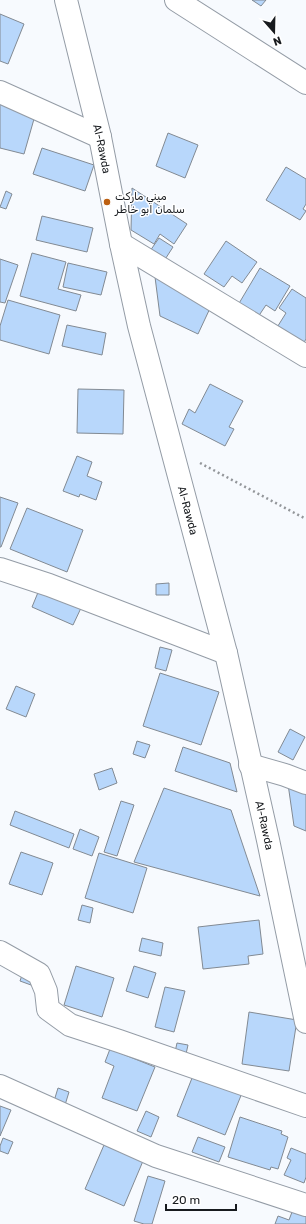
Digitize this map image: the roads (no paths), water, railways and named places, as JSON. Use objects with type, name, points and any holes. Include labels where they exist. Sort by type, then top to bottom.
[{"type":"street","name":"Al-Rawda","points":[[66,0],[100,136],[139,326],[226,653],[250,764],[301,975],[306,1022]]},
{"type":"street","points":[[176,0],[306,83]]},
{"type":"street","points":[[0,92],[100,136]]},
{"type":"street","points":[[121,244],[306,356]]},
{"type":"street","points":[[0,569],[49,584],[226,653]]},
{"type":"street","points":[[250,764],[306,783]]},
{"type":"street","points":[[0,952],[39,974],[46,991],[48,1010],[70,1025],[306,1106]]},
{"type":"street","points":[[0,1086],[156,1156],[306,1205]]},
{"type":"place","name":"ميني ماركت سلمان ابو خاطر","points":[[107,202]]}]
